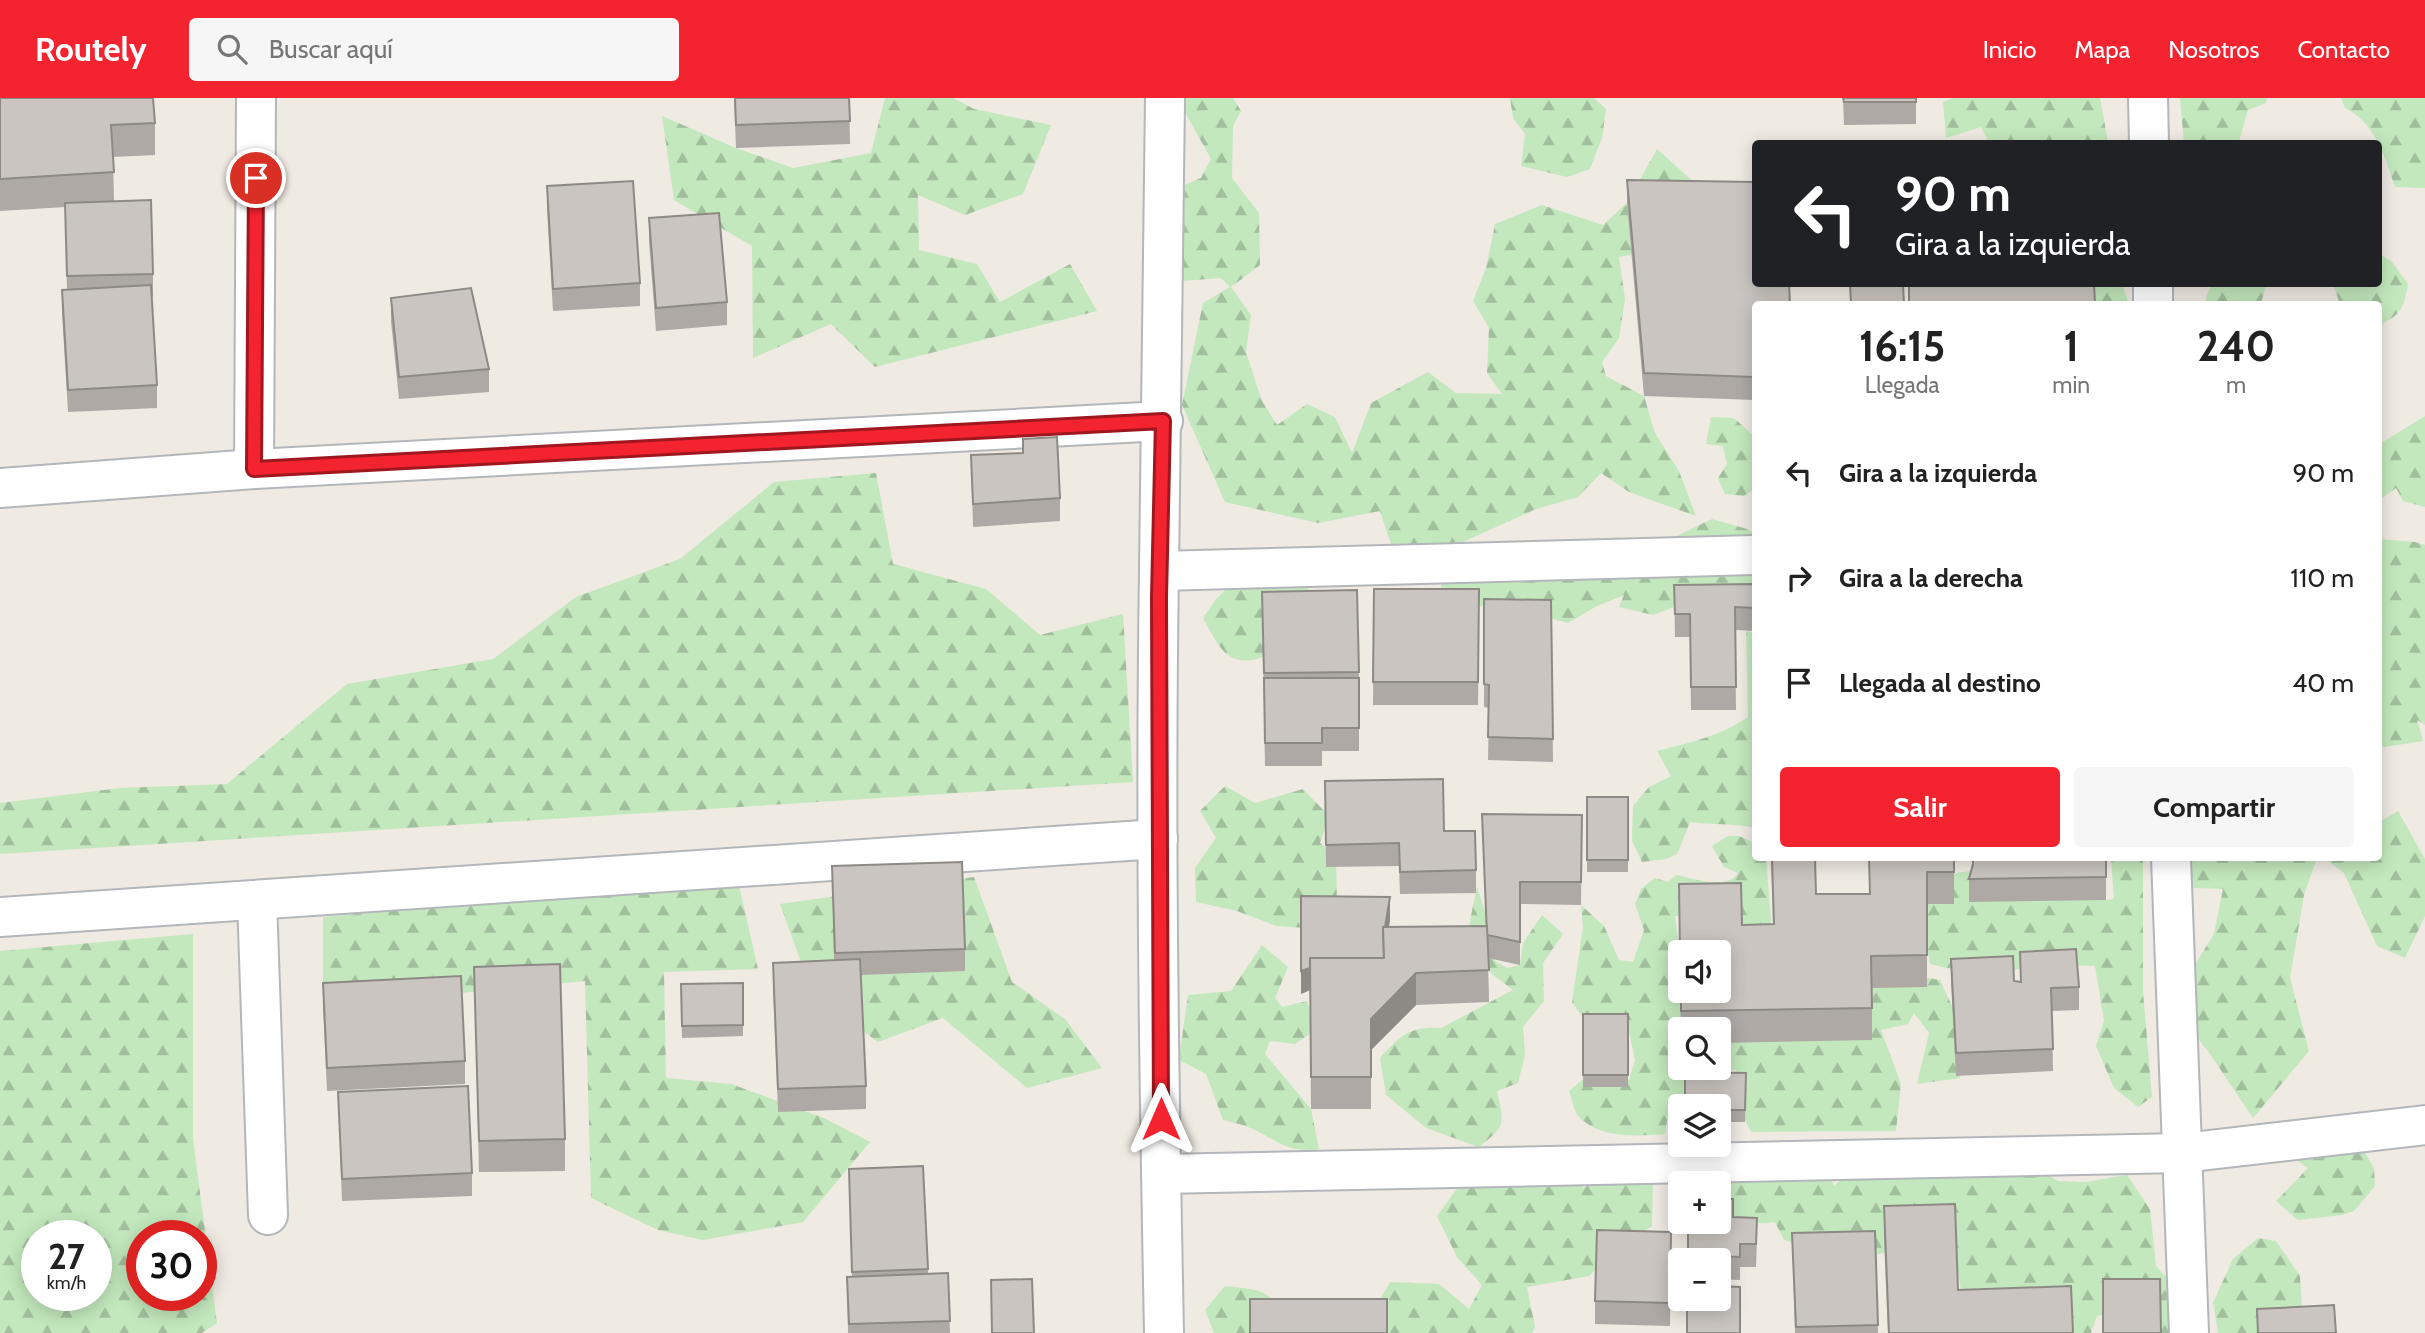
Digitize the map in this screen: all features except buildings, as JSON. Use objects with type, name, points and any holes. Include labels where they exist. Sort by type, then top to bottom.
[{"type":"street","points":[[254,469],[256,98]]},
{"type":"street","points":[[1164,1333],[1158,839],[1165,98]]},
{"type":"street","points":[[2148,98],[2149,140]]},
{"type":"street","points":[[0,488],[254,469],[1163,421]]},
{"type":"street","points":[[1159,571],[1752,555]]},
{"type":"street","points":[[0,918],[1158,839]]},
{"type":"street","points":[[2171,861],[2189,1333]]},
{"type":"street","points":[[257,901],[268,1215]]},
{"type":"street","points":[[1161,1174],[2183,1153],[2425,1125]]},
{"type":"green space","points":[[885,98],[953,98],[974,109],[1051,125],[1023,194],[965,215],[918,195],[919,250],[977,264],[1000,302],[1070,264],[1097,311],[875,367],[831,324],[753,358],[752,246],[674,200],[662,116],[736,148],[793,168],[871,153]]},
{"type":"green space","points":[[1177,98],[1233,98],[1241,111],[1233,126],[1232,178],[1259,213],[1260,265],[1231,287],[1251,315],[1246,352],[1261,399],[1277,425],[1307,404],[1335,417],[1352,453],[1371,403],[1428,372],[1456,393],[1502,394],[1487,373],[1489,328],[1473,301],[1486,268],[1495,224],[1542,205],[1603,225],[1627,203],[1657,149],[1695,183],[1668,248],[1619,257],[1625,299],[1619,338],[1602,362],[1606,376],[1644,396],[1655,433],[1679,471],[1696,516],[1629,492],[1601,473],[1578,497],[1536,509],[1423,560],[1393,550],[1380,511],[1318,523],[1225,502],[1182,405],[1203,303],[1230,287],[1221,278],[1182,281],[1182,186],[1201,178],[1211,159]]},
{"type":"green space","points":[[1510,98],[1594,98],[1606,109],[1602,138],[1590,169],[1567,177],[1521,166],[1525,134],[1513,118]]},
{"type":"green space","points":[[1954,98],[2100,98],[2108,140],[1988,140],[1981,127],[1946,138],[1943,102]]},
{"type":"green space","points":[[2180,98],[2267,98],[2266,103],[2248,110],[2239,140],[2184,140]]},
{"type":"green space","points":[[2341,98],[2425,98],[2425,188],[2395,187],[2382,151],[2382,140],[2377,140],[2364,123],[2345,108]]},
{"type":"green space","points":[[2382,256],[2392,262],[2408,284],[2400,310],[2382,324],[2382,301],[2339,301],[2334,287],[2382,287]]},
{"type":"green space","points":[[2086,287],[2123,287],[2128,301],[2093,301]]},
{"type":"green space","points":[[2210,287],[2265,287],[2262,301],[2205,301]]},
{"type":"green space","points":[[2425,416],[2425,507],[2403,501],[2396,488],[2382,498],[2382,443]]},
{"type":"green space","points":[[1711,417],[1734,418],[1752,434],[1752,490],[1744,496],[1725,494],[1718,478],[1727,464],[1723,446],[1706,444]]},
{"type":"green space","points":[[876,473],[893,564],[986,589],[1040,635],[1123,614],[1133,782],[0,854],[0,803],[120,788],[227,784],[347,684],[493,659],[576,597],[680,559],[774,482]]},
{"type":"green space","points":[[1712,519],[1747,529],[1752,532],[1752,597],[1674,607],[1653,615],[1619,607],[1624,595],[1597,606],[1568,623],[1507,608],[1486,606],[1456,609],[1438,603],[1446,560],[1567,548],[1617,537],[1635,556]]},
{"type":"green space","points":[[2382,539],[2425,545],[2425,725],[2417,720],[2423,741],[2382,747]]},
{"type":"green space","points":[[1244,572],[1307,586],[1316,605],[1275,610],[1263,657],[1251,660],[1241,660],[1225,652],[1203,618],[1216,599]]},
{"type":"green space","points":[[1746,631],[1752,632],[1752,827],[1690,822],[1677,854],[1666,859],[1642,862],[1632,841],[1633,806],[1649,787],[1671,776],[1657,751],[1716,734],[1748,717]]},
{"type":"green space","points":[[1225,786],[1255,803],[1303,789],[1329,816],[1320,843],[1336,857],[1337,906],[1305,928],[1277,926],[1237,911],[1196,902],[1195,868],[1216,838],[1200,811]]},
{"type":"green space","points":[[2398,811],[2425,859],[2425,916],[2405,958],[2377,946],[2344,873],[2328,861],[2382,861],[2382,821]]},
{"type":"green space","points":[[1728,836],[1739,836],[1752,842],[1752,861],[1766,861],[1774,956],[1708,915],[1675,916],[1678,940],[1668,940],[1668,1003],[1683,1003],[1686,1017],[1668,1017],[1668,1080],[1696,1080],[1685,1094],[1668,1094],[1665,1134],[1608,1133],[1588,1124],[1577,1115],[1569,1091],[1586,1077],[1629,1080],[1635,1060],[1628,1026],[1587,1024],[1572,1002],[1583,927],[1581,905],[1604,926],[1619,960],[1633,962],[1644,930],[1635,904],[1641,889],[1655,878],[1668,882],[1676,875],[1718,882],[1733,878],[1738,873],[1724,867],[1712,846]]},
{"type":"green space","points":[[2111,861],[2143,861],[2143,992],[2152,1097],[2138,1107],[2114,1088],[2096,1046],[2104,1021],[2095,966],[2038,964],[1999,974],[1959,971],[1930,964],[1925,933],[1926,904],[1956,873],[2009,865],[2106,900],[2114,899]]},
{"type":"green space","points":[[2171,861],[2316,861],[2304,895],[2290,978],[2309,1051],[2253,1118],[2208,1051],[2170,1005],[2214,934],[2223,889],[2167,887]]},
{"type":"green space","points":[[974,877],[1012,982],[1065,1019],[1102,1068],[1027,1088],[943,1018],[878,1042],[813,995],[780,904]]},
{"type":"green space","points":[[738,881],[758,969],[664,972],[666,1078],[731,1084],[824,1118],[870,1142],[803,1222],[703,1240],[658,1230],[591,1198],[585,981],[323,1006],[323,917]]},
{"type":"green space","points":[[1477,887],[1492,933],[1495,961],[1507,968],[1520,965],[1523,943],[1542,915],[1563,934],[1543,963],[1544,1001],[1523,1027],[1525,1055],[1518,1083],[1497,1091],[1501,1123],[1495,1134],[1479,1147],[1426,1128],[1386,1095],[1380,1058],[1406,1034],[1421,1029],[1441,1028],[1513,990],[1493,975],[1466,940]]},
{"type":"green space","points":[[193,934],[193,1139],[204,1220],[126,1220],[126,1311],[215,1311],[217,1323],[202,1333],[0,1333],[0,951]]},
{"type":"green space","points":[[1262,945],[1288,967],[1275,998],[1282,1007],[1307,1001],[1317,1029],[1295,1044],[1270,1041],[1265,1054],[1311,1109],[1319,1149],[1288,1147],[1256,1130],[1223,1120],[1206,1074],[1179,1060],[1188,995],[1231,991]]},
{"type":"green space","points":[[1921,977],[1940,980],[1958,1019],[1960,1078],[1917,1084],[1929,1033],[1914,1013],[1908,1024],[1881,1030],[1901,1084],[1896,1131],[1751,1132],[1739,1107],[1736,1070],[1731,1070],[1731,1033],[1871,988]]},
{"type":"green space","points":[[2313,1118],[2348,1124],[2374,1168],[2375,1186],[2354,1211],[2298,1220],[2276,1201],[2308,1168],[2284,1151]]},
{"type":"green space","points":[[1879,1144],[2011,1153],[2058,1181],[2086,1182],[2127,1175],[2150,1209],[2156,1266],[2193,1307],[2202,1333],[2141,1333],[2135,1309],[2097,1316],[2091,1333],[2069,1333],[1962,1297],[1956,1259],[1930,1237],[1880,1254],[1808,1248],[1784,1240],[1775,1222],[1745,1221],[1731,1215],[1731,1171],[1720,1171],[1721,1164],[1749,1177],[1772,1179],[1824,1165],[1834,1186]]},
{"type":"green space","points":[[1514,1146],[1554,1165],[1584,1188],[1622,1162],[1653,1180],[1652,1226],[1612,1254],[1589,1276],[1527,1287],[1535,1327],[1532,1333],[1377,1333],[1367,1323],[1390,1282],[1439,1284],[1469,1309],[1482,1285],[1457,1257],[1437,1216],[1459,1186],[1458,1155]]},
{"type":"green space","points":[[2258,1238],[2276,1241],[2300,1276],[2300,1333],[2218,1333],[2213,1303],[2233,1259]]},
{"type":"green space","points":[[1225,1286],[1251,1289],[1267,1295],[1277,1308],[1287,1333],[1214,1333],[1205,1310]]},
{"type":"route","points":[[256,178],[254,469],[1163,421],[1158,839],[1161,1119]]}]
